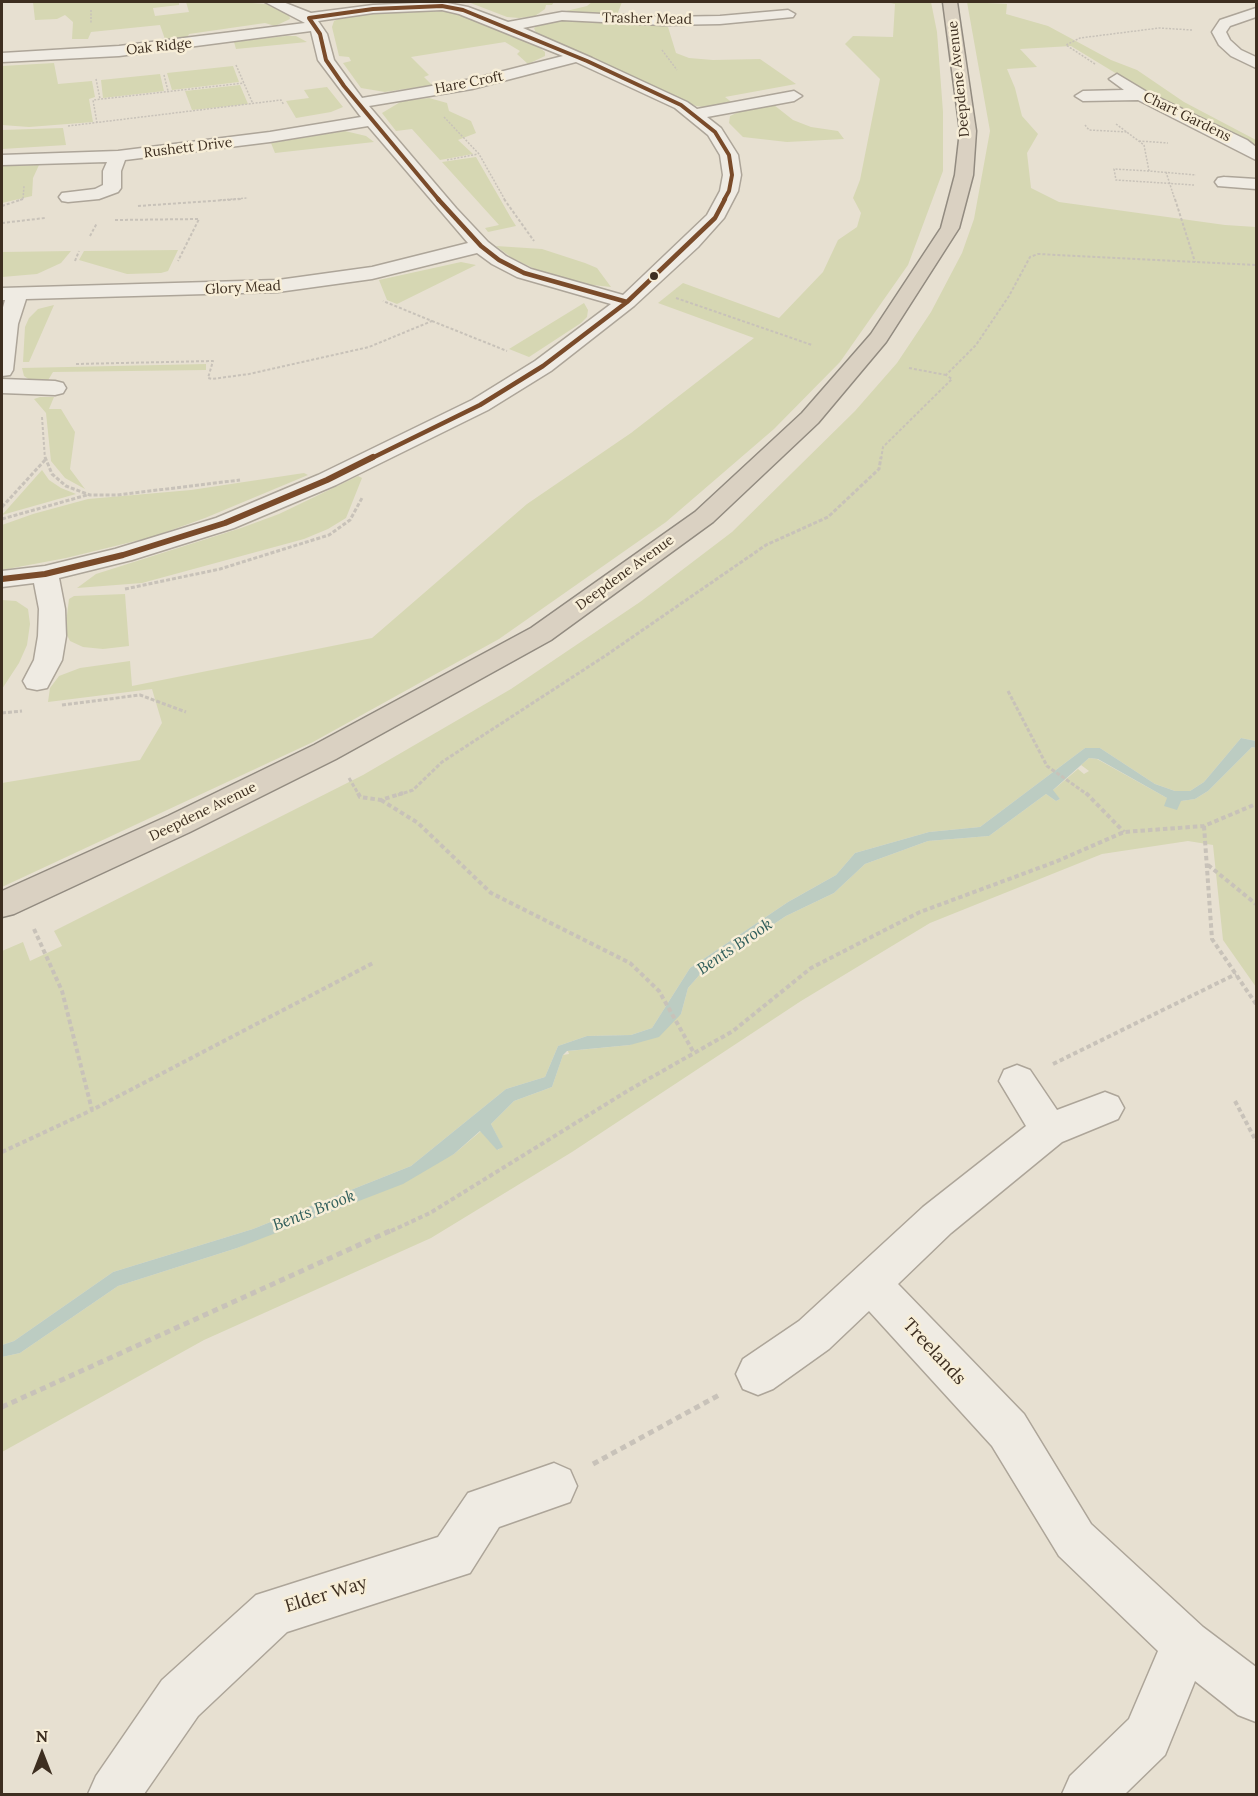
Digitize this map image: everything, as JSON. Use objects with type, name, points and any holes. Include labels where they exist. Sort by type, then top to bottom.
[{"type":"highway","name":"Deepdene Avenue","points":[[2,905],[179,824],[325,752],[541,634],[704,517],[810,418],[879,338],[950,228],[964,175],[968,131],[950,2]]},
{"type":"street","points":[[272,2],[312,22],[326,60],[449,212],[481,246],[499,260],[524,273],[585,292],[636,295]]},
{"type":"street","points":[[547,18],[569,2]]},
{"type":"street","name":"Oak Ridge","points":[[2,58],[68,55],[229,38],[373,9],[444,4],[578,57],[681,105],[714,132],[729,155],[732,175],[729,191],[715,218],[636,295],[543,366],[480,405],[397,447],[235,519],[123,555],[45,574],[2,579]]},
{"type":"street","points":[[1257,12],[1225,23],[1219,32],[1224,42],[1236,53],[1257,63]]},
{"type":"street","name":"Trasher Mead","points":[[507,27],[562,16],[686,21],[788,14]]},
{"type":"street","points":[[68,55],[71,46],[101,40]]},
{"type":"street","name":"Hare Croft","points":[[359,103],[472,84],[578,57]]},
{"type":"street","name":"Chart Gardens","points":[[1117,79],[1142,95],[1241,144],[1257,155]]},
{"type":"street","points":[[1083,96],[1142,95]]},
{"type":"street","points":[[694,114],[794,96]]},
{"type":"street","name":"Rushett Drive","points":[[2,160],[118,156],[270,137],[373,120]]},
{"type":"street","points":[[68,197],[99,194],[112,188],[112,171],[118,156]]},
{"type":"street","points":[[1219,181],[1257,184]]},
{"type":"street","name":"Glory Mead","points":[[9,294],[278,286],[372,273],[481,246]]},
{"type":"street","points":[[2,370],[9,294]]},
{"type":"street","points":[[12,386],[55,388]]},
{"type":"street","points":[[37,681],[48,660],[52,636],[52,609],[45,574]]},
{"type":"street","points":[[1017,1082],[1049,1130]]},
{"type":"street","points":[[758,1374],[814,1335],[937,1220],[1049,1130],[1105,1108]]},
{"type":"street","name":"Treelands","points":[[870,1283],[1008,1430],[1075,1540],[1186,1644],[1257,1697]]},
{"type":"street","name":"Elder Way","points":[[114,1794],[180,1698],[273,1612],[453,1556],[484,1509],[554,1486]]},
{"type":"street","points":[[1088,1794],[1147,1737],[1186,1644]]},
{"type":"path","points":[[196,2],[202,2]]},
{"type":"path","points":[[1117,79],[1066,45],[1080,38],[1159,28],[1219,32]]},
{"type":"path","points":[[229,38],[252,104]]},
{"type":"path","points":[[163,72],[168,91]]},
{"type":"path","points":[[96,75],[100,99]]},
{"type":"path","points":[[98,123],[93,100],[244,83]]},
{"type":"path","points":[[1113,97],[1115,123]]},
{"type":"path","points":[[66,127],[281,100],[287,111]]},
{"type":"path","points":[[441,112],[479,154],[512,212],[531,239],[536,242]]},
{"type":"path","points":[[1127,132],[1089,130],[1085,125],[1115,123],[1127,132],[1144,145],[1149,171]]},
{"type":"path","points":[[1114,169],[1149,171],[1213,176],[1219,181],[1216,187],[1116,180],[1114,169]]},
{"type":"path","points":[[1166,172],[1195,262]]},
{"type":"path","points":[[109,220],[199,219],[175,267]]},
{"type":"path","points":[[89,220],[98,220],[90,236]]},
{"type":"path","points":[[946,375],[976,345],[1030,257],[1038,254],[1257,265]]},
{"type":"path","points":[[372,273],[384,303],[543,366]]},
{"type":"path","points":[[636,295],[812,345]]},
{"type":"path","points":[[76,364],[213,361],[208,378],[212,379],[249,374],[369,347],[432,321]]},
{"type":"path","points":[[381,800],[413,790],[442,762],[605,656],[766,544],[828,517],[879,469],[883,447],[952,379],[946,375],[909,368]]},
{"type":"path","points":[[12,386],[41,413],[45,460],[52,474],[66,486],[90,495]]},
{"type":"path","points":[[2,507],[45,460]]},
{"type":"path","points":[[2,519],[90,495],[117,495],[248,479]]},
{"type":"path","points":[[1008,691],[1047,766],[1094,798],[1124,832]]},
{"type":"path","points":[[59,705],[140,695],[186,712]]},
{"type":"path","points":[[2,713],[25,710]]},
{"type":"path","points":[[325,752],[348,776],[360,797],[381,800],[418,823],[491,892],[630,963],[659,991],[694,1053]]},
{"type":"path","points":[[2,1407],[430,1213],[630,1090],[733,1030],[811,968],[920,912],[1055,862],[1124,832],[1204,826],[1257,804]]},
{"type":"path","points":[[1204,826],[1212,939],[1257,1004]]},
{"type":"path","points":[[1207,865],[1257,904]]},
{"type":"path","points":[[45,954],[62,991],[92,1110]]},
{"type":"path","points":[[2,1152],[92,1110],[373,963]]},
{"type":"path","points":[[1017,1082],[1236,975]]},
{"type":"path","points":[[1235,1101],[1257,1141]]},
{"type":"path","points":[[554,1486],[758,1374]]},
{"type":"green space","points":[[33,2],[179,2],[179,5],[153,8],[155,16],[189,12],[186,2],[238,2],[266,4],[289,15],[290,19],[275,26],[265,23],[189,34],[186,40],[166,42],[160,25],[91,32],[88,39],[72,39],[73,22],[65,15],[57,19],[35,20]]},
{"type":"green space","points":[[468,2],[554,2],[552,5],[546,5],[545,9],[535,16],[519,18],[507,17]]},
{"type":"green space","points":[[592,2],[622,2],[617,15],[562,12],[587,6]]},
{"type":"green space","points":[[886,2],[931,2],[937,32],[943,112],[943,171],[908,265],[840,362],[774,429],[666,522],[499,639],[313,742],[2,887],[2,783],[140,760],[162,723],[152,689],[48,702],[50,688],[59,676],[80,668],[130,661],[132,686],[372,638],[527,504],[631,433],[754,338],[658,303],[683,283],[779,318],[823,272],[838,240],[857,227],[861,213],[853,198],[860,180],[880,79],[845,44],[853,36],[893,37],[895,4]]},
{"type":"green space","points":[[967,2],[1007,4],[1006,14],[1048,26],[1111,60],[1137,70],[1184,102],[1256,140],[1256,151],[1241,139],[1140,88],[1071,46],[1020,49],[1037,67],[1007,69],[1015,88],[1022,116],[1038,134],[1027,153],[1031,188],[1059,202],[1225,225],[1256,227],[1256,741],[1241,738],[1204,782],[1190,791],[1175,791],[1155,784],[1100,748],[1085,748],[980,827],[929,832],[855,853],[836,875],[788,902],[690,968],[652,1028],[631,1035],[587,1036],[558,1046],[545,1077],[506,1089],[411,1166],[253,1229],[113,1272],[14,1341],[2,1345],[2,951],[23,942],[30,961],[62,946],[54,931],[363,775],[511,689],[640,602],[732,532],[855,411],[897,363],[931,312],[962,253],[974,219],[990,131]]},
{"type":"green space","points":[[405,10],[457,12],[540,48],[545,52],[545,56],[528,64],[517,54],[520,51],[505,42],[411,57],[429,75],[424,77],[432,85],[385,92],[361,88],[343,63],[351,61],[349,57],[339,56],[332,27],[334,21],[340,18]]},
{"type":"green space","points":[[561,19],[648,23],[668,27],[676,53],[689,58],[713,60],[760,59],[796,84],[725,97],[734,104],[710,108],[696,106],[536,33],[534,28],[538,25]]},
{"type":"green space","points":[[296,36],[307,42],[236,49],[234,42]]},
{"type":"green space","points":[[54,63],[58,84],[92,81],[95,97],[89,99],[93,122],[29,127],[2,125],[2,66]]},
{"type":"green space","points":[[233,66],[239,82],[172,90],[167,73]]},
{"type":"green space","points":[[160,74],[164,91],[103,98],[101,80]]},
{"type":"green space","points":[[240,85],[248,104],[192,110],[185,91]]},
{"type":"green space","points":[[327,87],[343,107],[331,112],[296,118],[286,101],[309,98],[304,90]]},
{"type":"green space","points":[[429,98],[447,103],[449,111],[471,121],[476,133],[458,140],[473,154],[440,160],[412,129],[396,131],[382,113],[402,101]]},
{"type":"green space","points":[[774,105],[793,120],[811,127],[838,131],[844,139],[787,142],[743,137],[729,123],[730,116],[743,110]]},
{"type":"green space","points":[[63,128],[66,145],[2,149],[2,130]]},
{"type":"green space","points":[[345,131],[366,136],[374,142],[275,153],[271,143]]},
{"type":"green space","points":[[476,157],[516,226],[488,232],[485,228],[499,225],[442,162]]},
{"type":"green space","points":[[39,165],[33,178],[32,196],[2,203],[2,166]]},
{"type":"green space","points":[[496,246],[542,249],[585,263],[597,268],[611,287],[583,284],[535,269],[512,258]]},
{"type":"green space","points":[[178,250],[168,271],[161,273],[127,274],[79,260],[84,251]]},
{"type":"green space","points":[[71,251],[61,263],[37,274],[2,277],[2,252]]},
{"type":"green space","points":[[461,262],[476,265],[397,304],[387,300],[379,280]]},
{"type":"green space","points":[[584,303],[588,310],[587,317],[581,323],[529,357],[509,349]]},
{"type":"green space","points":[[54,305],[29,362],[23,362],[25,327],[29,318],[38,309]]},
{"type":"green space","points":[[206,364],[206,370],[53,372],[47,382],[33,382],[24,376],[22,368]]},
{"type":"green space","points":[[54,397],[49,409],[61,409],[75,432],[70,469],[85,489],[65,478],[51,461],[46,413],[34,399]]},
{"type":"green space","points":[[42,470],[49,480],[76,494],[2,515]]},
{"type":"green space","points":[[304,473],[308,475],[205,518],[152,537],[66,558],[2,570],[2,525],[33,514],[88,499],[191,490]]},
{"type":"green space","points":[[358,476],[362,478],[346,518],[304,539],[142,583],[77,588],[96,574],[279,514]]},
{"type":"green space","points":[[125,594],[129,646],[103,649],[83,647],[70,641],[65,631],[69,599],[74,596]]},
{"type":"green space","points":[[2,600],[16,601],[28,609],[30,624],[27,645],[19,663],[2,689]]},
{"type":"green space","points":[[1252,747],[1256,748],[1256,987],[1223,940],[1213,845],[1188,841],[1102,854],[930,923],[801,1001],[572,1152],[431,1238],[204,1340],[2,1452],[2,1357],[20,1353],[118,1286],[237,1248],[454,1154],[481,1131],[498,1150],[502,1146],[491,1124],[514,1101],[552,1087],[563,1055],[569,1054],[568,1051],[630,1045],[681,1014],[688,988],[703,971],[786,916],[834,893],[865,864],[928,841],[989,836],[1046,794],[1056,801],[1060,799],[1052,791],[1078,769],[1084,774],[1089,771],[1081,765],[1089,758],[1097,759],[1167,798],[1181,801],[1195,799],[1208,791]]},
{"type":"water","name":"Bents Brook","points":[[1241,738],[1256,741],[1256,748],[1252,747],[1208,791],[1195,799],[1181,801],[1177,810],[1164,806],[1167,798],[1098,759],[1089,758],[1053,790],[1060,799],[1056,801],[1046,794],[989,836],[928,841],[865,864],[834,893],[786,916],[703,971],[688,988],[681,1014],[659,1037],[630,1045],[567,1051],[563,1055],[552,1087],[514,1101],[491,1124],[503,1147],[497,1150],[480,1131],[454,1154],[403,1184],[237,1248],[118,1286],[20,1353],[2,1357],[2,1345],[14,1341],[113,1272],[253,1229],[411,1166],[506,1089],[545,1077],[558,1046],[587,1036],[631,1035],[652,1028],[690,968],[788,902],[836,875],[855,853],[929,832],[980,827],[1085,748],[1100,748],[1155,784],[1175,791],[1190,791],[1204,782]]},
{"type":"transit line","points":[[2,579],[45,574],[123,555],[225,523],[327,480],[480,405],[543,366],[627,302],[715,218],[729,191],[732,175],[729,155],[715,132],[694,114],[681,105],[587,61],[507,27],[463,10],[442,6],[373,9],[309,18]]},
{"type":"transit line","points":[[309,18],[320,34],[326,60],[344,86],[449,212],[481,246],[499,260],[524,273],[627,302]]}]
